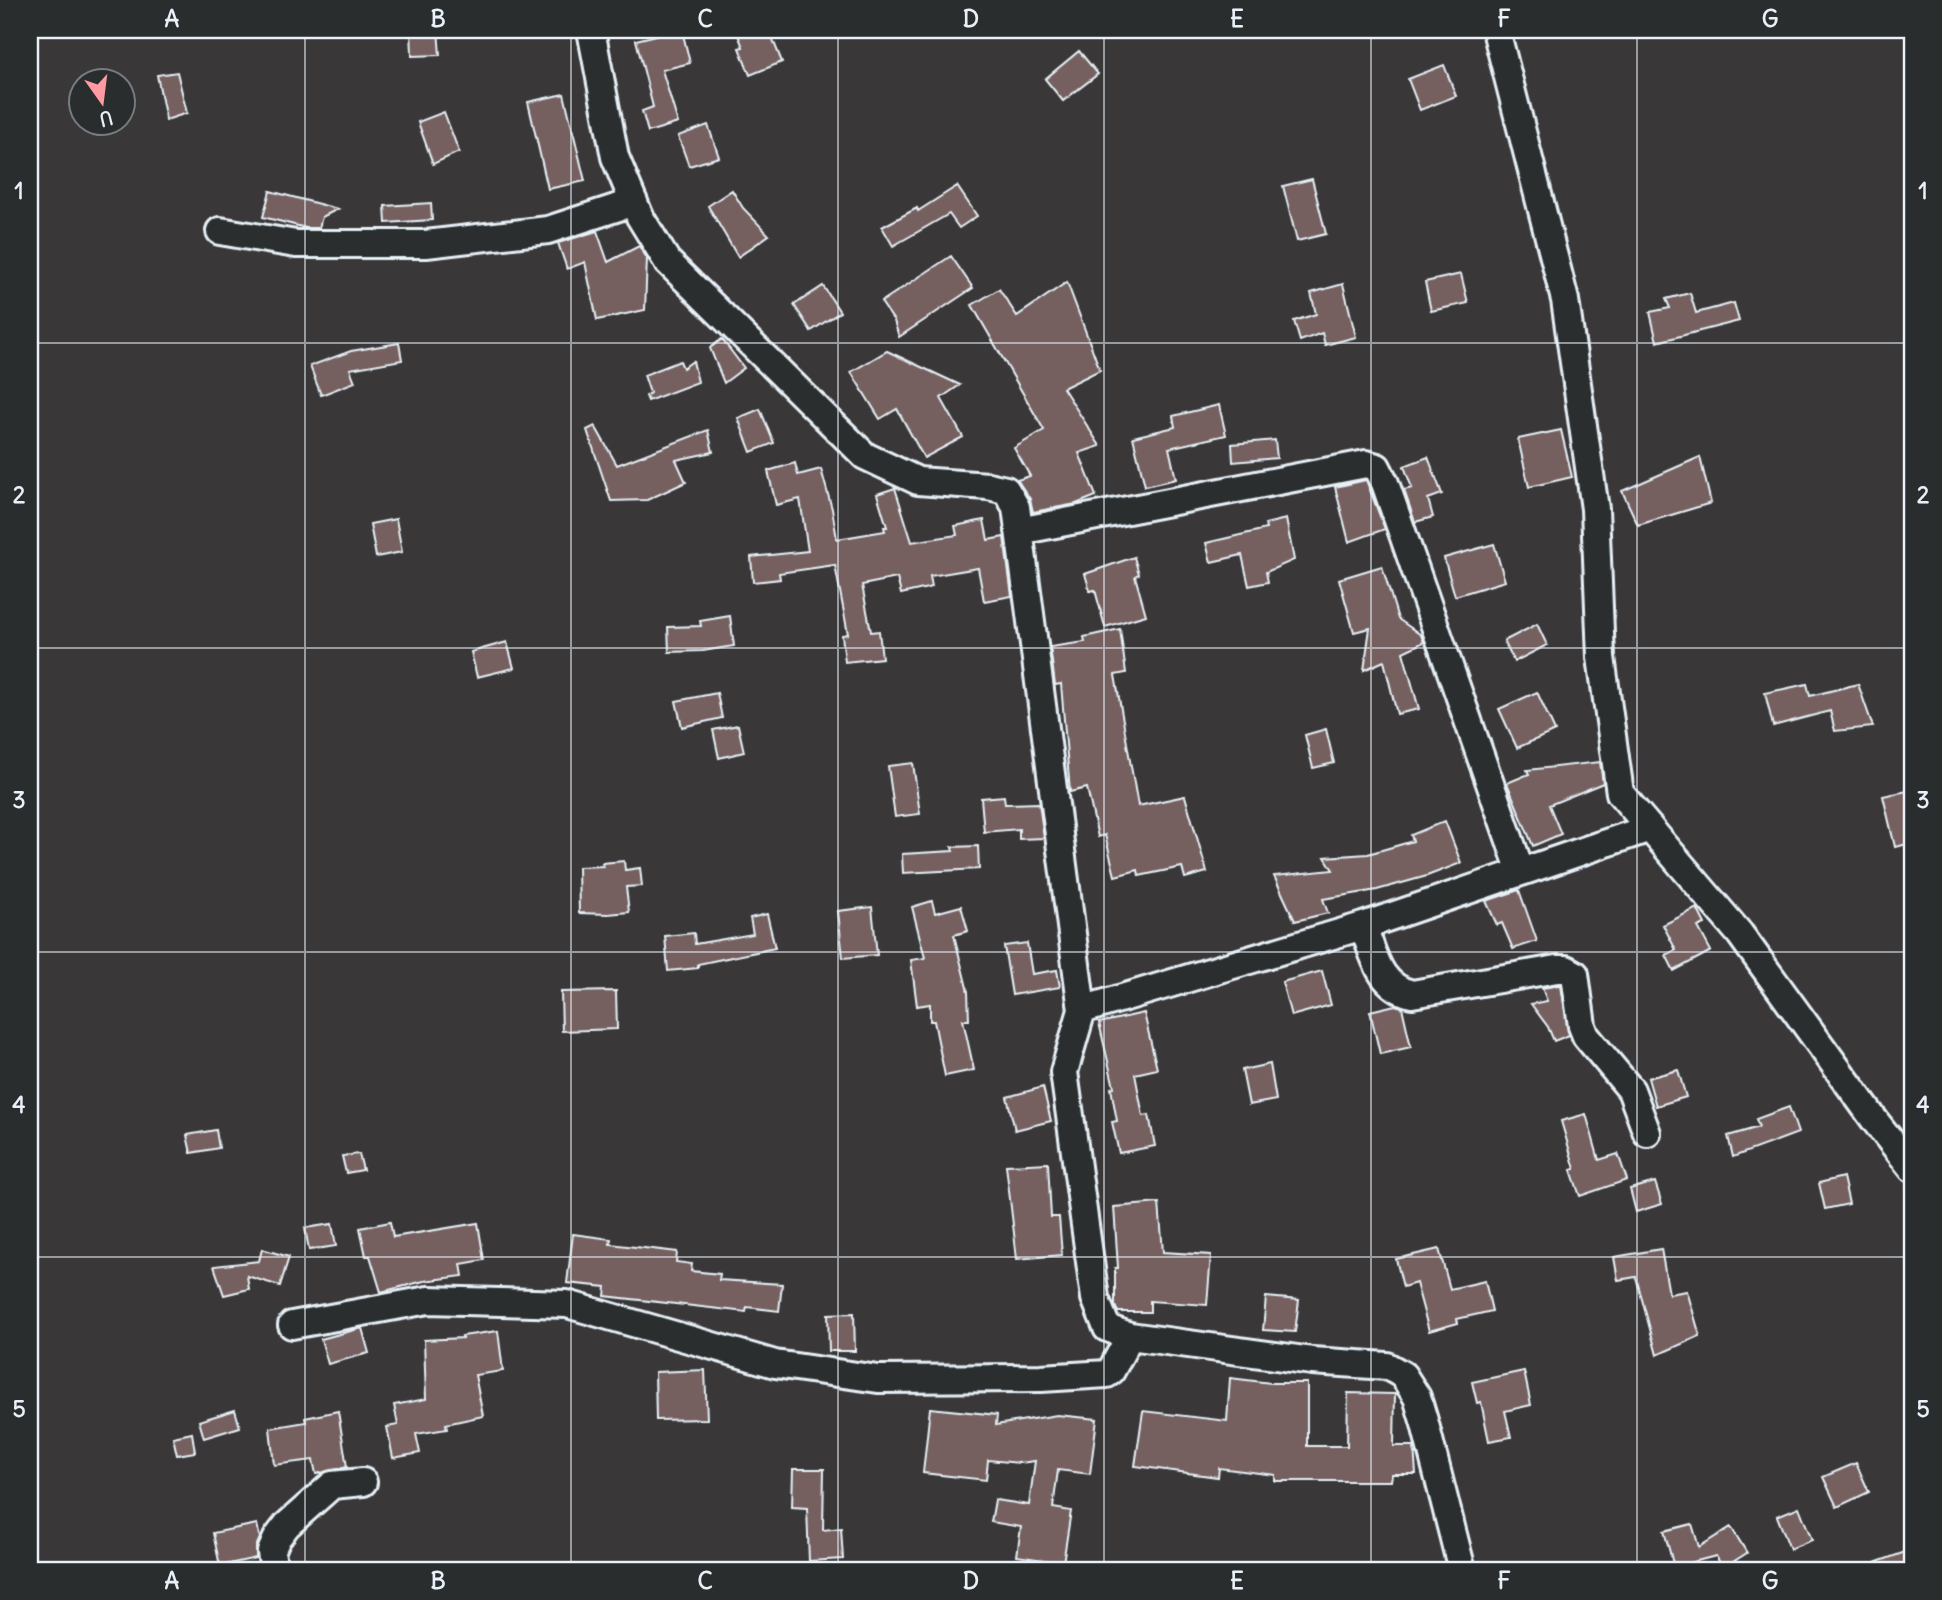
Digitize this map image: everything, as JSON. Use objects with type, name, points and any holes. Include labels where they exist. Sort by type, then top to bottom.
[{"type":"street","points":[[591,30],[615,157],[640,217],[667,261],[865,456],[918,481],[988,486],[1006,490],[1016,507],[1082,1010],[1064,1072],[1096,1298],[1107,1328],[1130,1336],[1312,1361],[1387,1366],[1403,1375],[1417,1397],[1462,1570]]},
{"type":"street","points":[[1496,30],[1565,300],[1595,509],[1601,657],[1620,793],[1740,934],[1912,1168]]},
{"type":"street","points":[[220,231],[296,244],[426,244],[548,230],[634,202]]},
{"type":"street","points":[[1019,531],[1366,464],[1377,467],[1385,483],[1521,872]]},
{"type":"street","points":[[1082,1010],[1363,926],[1650,828]]},
{"type":"street","points":[[1363,926],[1383,977],[1391,986],[1412,994],[1557,969],[1566,969],[1575,974],[1586,1036],[1631,1090],[1647,1133]]},
{"type":"street","points":[[292,1325],[428,1300],[567,1304],[775,1364],[878,1379],[1041,1378],[1107,1374],[1130,1336]]},
{"type":"street","points":[[274,1570],[271,1552],[287,1525],[332,1485],[363,1482]]},
{"type":"building","points":[[411,30],[438,30],[440,55],[412,56]]},
{"type":"building","points":[[682,30],[690,63],[662,70],[678,123],[648,132],[642,111],[653,107],[636,40]]},
{"type":"building","points":[[736,30],[769,30],[782,62],[750,75],[739,48],[743,47]]},
{"type":"building","points":[[1079,51],[1098,74],[1063,101],[1045,79]]},
{"type":"building","points":[[1444,65],[1456,96],[1420,110],[1408,79]]},
{"type":"building","points":[[177,72],[187,113],[166,120],[157,75]]},
{"type":"building","points":[[564,94],[585,181],[548,189],[528,102]]},
{"type":"building","points":[[444,112],[459,152],[433,164],[418,122]]},
{"type":"building","points":[[708,125],[719,157],[689,166],[678,136]]},
{"type":"building","points":[[1312,179],[1326,234],[1297,241],[1283,186]]},
{"type":"building","points":[[957,186],[977,216],[959,228],[949,214],[893,246],[882,227],[917,208],[918,211]]},
{"type":"building","points":[[732,190],[743,208],[769,235],[738,257],[708,206]]},
{"type":"building","points":[[270,191],[338,209],[322,217],[319,228],[306,228],[263,217]]},
{"type":"building","points":[[431,203],[432,220],[386,223],[385,206]]},
{"type":"building","points":[[597,231],[608,262],[639,246],[647,258],[645,310],[597,320],[585,262],[567,269],[558,243]]},
{"type":"building","points":[[951,256],[973,288],[899,337],[894,321],[881,302]]},
{"type":"building","points":[[1461,274],[1468,303],[1431,311],[1425,282]]},
{"type":"building","points":[[1067,282],[1100,370],[1063,388],[1100,446],[1079,453],[1096,496],[1076,504],[1033,512],[1030,499],[1017,480],[1030,476],[1014,448],[1044,430],[972,305],[999,289],[1017,316]]},
{"type":"building","points":[[1343,284],[1356,337],[1325,345],[1322,333],[1300,341],[1294,321],[1316,314],[1311,293]]},
{"type":"building","points":[[823,286],[840,312],[811,331],[794,305]]},
{"type":"building","points":[[1690,293],[1696,313],[1734,303],[1739,321],[1657,342],[1650,312],[1670,308],[1666,299]]},
{"type":"building","points":[[722,339],[744,368],[724,383],[710,348]]},
{"type":"building","points":[[399,343],[402,360],[350,369],[355,382],[321,395],[310,366],[351,351]]},
{"type":"building","points":[[887,351],[960,385],[941,398],[963,437],[924,458],[897,409],[880,419],[851,372]]},
{"type":"building","points":[[680,361],[683,368],[693,361],[698,382],[648,401],[646,396],[650,393],[644,375]]},
{"type":"building","points":[[1219,405],[1226,435],[1169,448],[1176,479],[1145,486],[1133,437],[1175,427],[1173,416]]},
{"type":"building","points":[[760,409],[774,443],[751,452],[738,418]]},
{"type":"building","points":[[595,426],[617,465],[708,430],[713,452],[676,460],[686,482],[647,500],[611,501],[587,430]]},
{"type":"building","points":[[1561,430],[1572,477],[1529,487],[1518,439]]},
{"type":"building","points":[[1275,440],[1277,458],[1233,462],[1232,444]]},
{"type":"building","points":[[1428,457],[1442,494],[1428,499],[1433,517],[1415,522],[1404,490],[1412,488],[1404,466]]},
{"type":"building","points":[[1700,457],[1711,503],[1638,525],[1622,491]]},
{"type":"building","points":[[795,463],[798,475],[821,469],[837,539],[885,531],[884,527],[887,527],[877,494],[895,488],[912,542],[957,535],[955,526],[984,520],[988,540],[1004,537],[1012,596],[984,601],[978,568],[930,576],[932,587],[901,594],[897,578],[862,585],[871,632],[879,631],[882,658],[845,662],[842,635],[848,634],[835,565],[779,573],[780,579],[753,582],[751,557],[808,551],[800,499],[776,505],[768,471]]},
{"type":"building","points":[[1366,480],[1385,529],[1349,542],[1335,487]]},
{"type":"building","points":[[396,519],[402,552],[376,557],[370,524]]},
{"type":"building","points":[[1286,519],[1294,560],[1266,572],[1268,582],[1249,586],[1242,555],[1211,562],[1206,543],[1266,529],[1265,524]]},
{"type":"building","points":[[1494,544],[1505,581],[1455,596],[1444,558]]},
{"type":"building","points":[[1134,557],[1139,574],[1135,576],[1146,615],[1105,627],[1095,590],[1090,591],[1085,574]]},
{"type":"building","points":[[1382,566],[1398,619],[1421,635],[1424,642],[1403,652],[1419,709],[1397,714],[1384,661],[1364,670],[1370,628],[1354,632],[1339,579]]},
{"type":"building","points":[[730,616],[734,646],[703,651],[669,652],[668,627],[701,626],[700,621]]},
{"type":"building","points":[[1537,624],[1547,645],[1514,662],[1504,641]]},
{"type":"building","points":[[1120,629],[1126,673],[1115,675],[1138,806],[1185,796],[1207,872],[1185,878],[1182,867],[1139,876],[1138,870],[1115,876],[1105,835],[1098,837],[1087,788],[1070,792],[1061,684],[1055,685],[1050,647],[1085,642],[1084,637]]},
{"type":"building","points":[[507,642],[514,668],[477,677],[471,652]]},
{"type":"building","points":[[1807,684],[1810,696],[1858,684],[1873,727],[1835,731],[1830,711],[1773,726],[1765,693]]},
{"type":"building","points":[[1537,692],[1555,731],[1517,748],[1499,709]]},
{"type":"building","points":[[717,693],[722,718],[682,727],[676,701]]},
{"type":"building","points":[[738,725],[744,752],[719,758],[713,730]]},
{"type":"building","points":[[1326,729],[1334,763],[1313,768],[1305,735]]},
{"type":"building","points":[[1600,762],[1603,783],[1549,805],[1561,834],[1533,846],[1507,783],[1529,774],[1527,770]]},
{"type":"building","points":[[913,763],[920,814],[895,817],[888,766]]},
{"type":"building","points":[[1912,790],[1912,843],[1895,847],[1883,796]]},
{"type":"building","points":[[1004,796],[1005,804],[1039,803],[1044,838],[1019,839],[1019,829],[984,832],[981,798]]},
{"type":"building","points":[[1445,821],[1461,863],[1377,890],[1323,899],[1328,913],[1295,921],[1274,876],[1333,870],[1325,857],[1368,854],[1413,841],[1411,835]]},
{"type":"building","points":[[978,846],[979,869],[903,873],[902,854],[953,851],[952,847]]},
{"type":"building","points":[[624,861],[625,870],[640,868],[642,886],[626,887],[629,912],[579,913],[578,867],[603,866],[602,863]]},
{"type":"building","points":[[1519,890],[1537,941],[1513,949],[1502,923],[1497,925],[1486,901]]},
{"type":"building","points":[[932,901],[935,913],[961,906],[968,931],[954,935],[968,992],[969,1020],[963,1020],[974,1070],[945,1076],[934,1021],[930,1021],[930,1004],[917,1006],[911,960],[925,958],[912,907]]},
{"type":"building","points":[[872,907],[877,955],[843,958],[838,911]]},
{"type":"building","points":[[1697,908],[1705,924],[1698,927],[1711,951],[1674,971],[1666,955],[1676,950],[1663,925]]},
{"type":"building","points":[[767,914],[775,948],[698,964],[698,968],[668,971],[665,936],[694,933],[695,944],[753,934],[750,918]]},
{"type":"building","points":[[1027,943],[1032,974],[1057,970],[1060,987],[1012,995],[1004,946]]},
{"type":"building","points":[[1322,971],[1331,1005],[1291,1016],[1282,982]]},
{"type":"building","points":[[1561,985],[1569,1035],[1554,1041],[1548,1027],[1531,1004],[1547,1001],[1542,988]]},
{"type":"building","points":[[616,991],[617,1029],[562,1031],[561,992]]},
{"type":"building","points":[[1395,1005],[1402,1007],[1411,1047],[1380,1054],[1370,1011]]},
{"type":"building","points":[[1144,1013],[1157,1069],[1135,1074],[1143,1116],[1149,1115],[1155,1146],[1119,1153],[1112,1122],[1117,1121],[1111,1088],[1114,1087],[1099,1023]]},
{"type":"building","points":[[1270,1064],[1276,1100],[1249,1105],[1242,1070]]},
{"type":"building","points":[[1678,1070],[1686,1097],[1656,1106],[1648,1078]]},
{"type":"building","points":[[1043,1087],[1051,1121],[1015,1130],[1007,1097]]},
{"type":"building","points":[[1789,1107],[1798,1133],[1733,1157],[1728,1136],[1759,1127],[1756,1119]]},
{"type":"building","points":[[1586,1114],[1599,1160],[1618,1154],[1627,1180],[1580,1196],[1571,1170],[1575,1169],[1561,1121]]},
{"type":"building","points":[[216,1130],[219,1148],[191,1153],[187,1135]]},
{"type":"building","points":[[359,1154],[363,1170],[346,1173],[342,1156]]},
{"type":"building","points":[[1048,1163],[1051,1217],[1059,1217],[1062,1255],[1017,1259],[1006,1165]]},
{"type":"building","points":[[1843,1177],[1849,1204],[1825,1209],[1819,1183]]},
{"type":"building","points":[[1655,1182],[1662,1204],[1636,1212],[1630,1189]]},
{"type":"building","points":[[1159,1203],[1163,1252],[1211,1255],[1207,1305],[1150,1301],[1150,1312],[1118,1312],[1115,1306],[1115,1268],[1118,1268],[1114,1207]]},
{"type":"building","points":[[390,1222],[393,1237],[478,1223],[484,1260],[461,1264],[463,1276],[424,1281],[381,1292],[370,1256],[366,1256],[360,1228]]},
{"type":"building","points":[[332,1224],[336,1246],[309,1250],[305,1228]]},
{"type":"building","points":[[573,1234],[611,1239],[610,1244],[677,1252],[676,1262],[692,1264],[691,1271],[720,1274],[719,1280],[782,1284],[779,1311],[747,1307],[746,1312],[605,1296],[606,1287],[567,1283]]},
{"type":"building","points":[[262,1249],[289,1257],[280,1286],[247,1276],[249,1289],[224,1295],[214,1266],[259,1261]]},
{"type":"building","points":[[1439,1249],[1450,1289],[1485,1281],[1492,1311],[1457,1319],[1458,1323],[1429,1331],[1416,1283],[1403,1287],[1396,1259]]},
{"type":"building","points":[[1661,1249],[1669,1294],[1687,1291],[1700,1336],[1657,1355],[1636,1277],[1618,1280],[1614,1257]]},
{"type":"building","points":[[1266,1297],[1299,1300],[1295,1332],[1263,1330]]},
{"type":"building","points":[[854,1313],[855,1351],[829,1351],[828,1314]]},
{"type":"building","points":[[362,1328],[369,1353],[328,1364],[321,1339]]},
{"type":"building","points":[[498,1331],[503,1371],[475,1375],[483,1416],[446,1424],[447,1429],[416,1434],[420,1453],[393,1458],[387,1427],[398,1425],[394,1405],[426,1399],[424,1340],[463,1338],[462,1336]]},
{"type":"building","points":[[705,1370],[707,1419],[656,1420],[655,1372]]},
{"type":"building","points":[[1524,1371],[1531,1405],[1505,1411],[1511,1437],[1489,1441],[1481,1402],[1477,1403],[1472,1382]]},
{"type":"building","points":[[1230,1378],[1271,1383],[1307,1383],[1307,1446],[1347,1446],[1348,1393],[1395,1394],[1394,1446],[1414,1446],[1416,1474],[1392,1474],[1391,1481],[1275,1481],[1275,1475],[1219,1468],[1218,1477],[1135,1466],[1143,1411],[1227,1421]]},
{"type":"building","points":[[930,1408],[997,1415],[996,1425],[1057,1415],[1097,1419],[1090,1474],[1058,1470],[1053,1508],[1071,1511],[1063,1563],[1017,1556],[1021,1527],[991,1522],[995,1500],[1029,1505],[1035,1461],[1020,1463],[988,1460],[986,1480],[923,1473]]},
{"type":"building","points":[[235,1410],[240,1427],[204,1438],[199,1421]]},
{"type":"building","points":[[338,1411],[347,1467],[316,1474],[313,1460],[274,1465],[270,1428],[306,1422],[305,1418]]},
{"type":"building","points":[[192,1433],[195,1452],[177,1455],[173,1437]]},
{"type":"building","points":[[1856,1463],[1869,1492],[1837,1507],[1823,1477]]},
{"type":"building","points":[[793,1469],[824,1469],[823,1530],[841,1528],[843,1559],[809,1561],[807,1508],[792,1507]]},
{"type":"building","points":[[1799,1507],[1812,1540],[1790,1549],[1777,1516]]},
{"type":"building","points":[[257,1524],[260,1538],[256,1547],[256,1558],[220,1566],[213,1533]]},
{"type":"building","points":[[1692,1524],[1699,1547],[1731,1527],[1747,1553],[1723,1568],[1716,1556],[1674,1567],[1664,1531]]},
{"type":"building","points":[[1908,1551],[1912,1570],[1860,1570],[1860,1568]]}]
